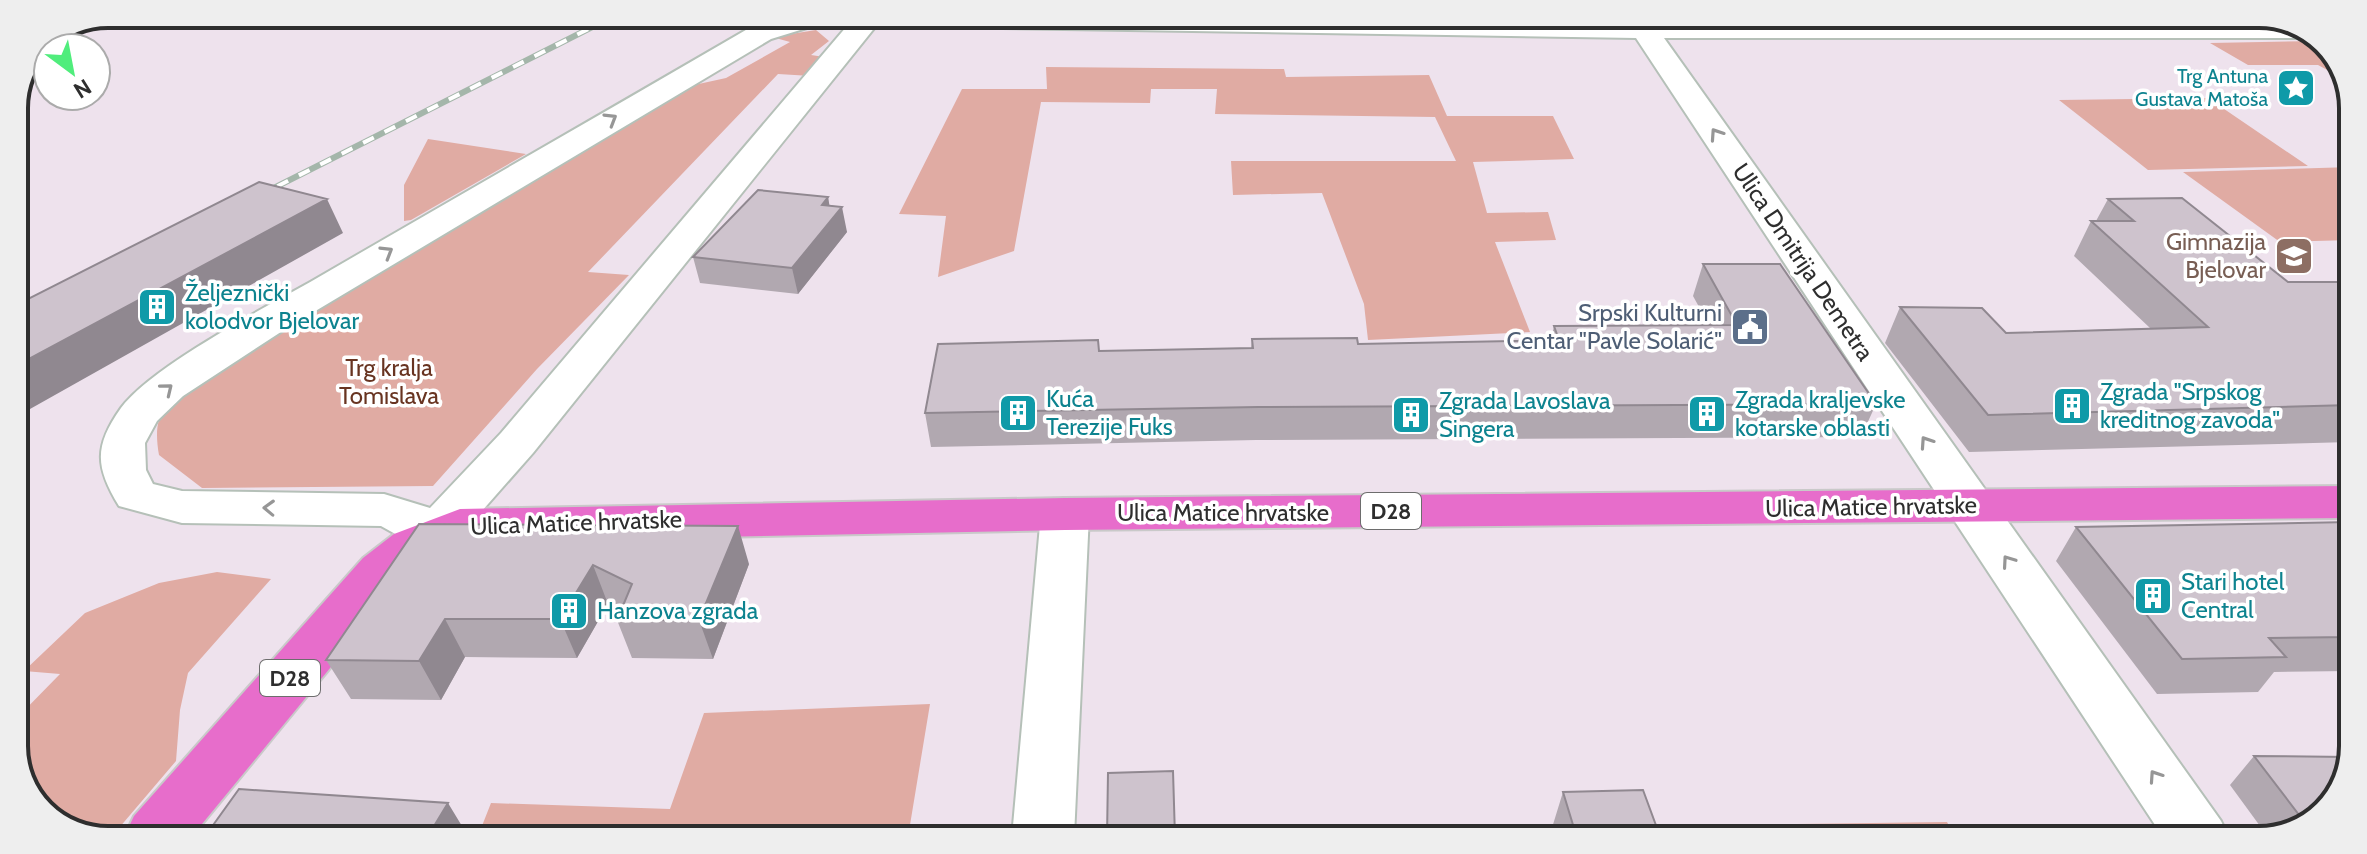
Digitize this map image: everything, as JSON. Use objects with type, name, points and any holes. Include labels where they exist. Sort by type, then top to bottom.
[{"type":"main road","name":"Ulica Matice hrvatske","points":[[434,534],[460,526],[501,522],[2339,502]]},
{"type":"main road","name":"D28","points":[[164,826],[381,571],[411,546],[434,534]]},
{"type":"street","points":[[773,28],[727,51],[286,312],[168,387],[139,414],[123,443],[123,470],[136,495],[182,507],[384,510],[412,519],[434,534],[517,443],[861,28]]},
{"type":"street","name":"Ulica Dmitrija Demetra","points":[[1643,28],[2189,826]]},
{"type":"street","points":[[1044,826],[1065,514]]},
{"type":"green space","name":"Trg kralja Tomislava","points":[[816,30],[829,41],[811,55],[831,58],[811,76],[778,74],[588,272],[629,275],[537,369],[433,486],[202,488],[159,455],[157,430],[162,412],[190,378],[685,87],[726,78],[790,42],[772,37]]},
{"type":"green space","name":"Trg Antuna Gustava Matoša","points":[[2303,41],[2316,51],[2330,72],[2318,65],[2248,65],[2210,43]]},
{"type":"green space","points":[[1046,67],[1284,69],[1286,77],[1429,75],[1447,116],[1553,116],[1574,159],[1473,162],[1487,213],[1548,212],[1556,240],[1495,242],[1530,332],[1368,340],[1364,304],[1322,193],[1233,195],[1231,161],[1456,161],[1435,117],[1215,114],[1217,89],[1151,89],[1150,103],[1041,102],[1014,251],[938,277],[946,216],[899,214],[962,89],[1047,89]]},
{"type":"green space","points":[[2208,98],[2308,166],[2148,170],[2059,100]]},
{"type":"green space","points":[[428,139],[526,154],[411,220],[404,221],[404,185]]},
{"type":"green space","points":[[2339,167],[2339,240],[2280,242],[2183,172]]},
{"type":"green space","points":[[217,572],[271,579],[188,673],[180,710],[176,761],[121,826],[82,822],[51,803],[34,777],[28,751],[28,707],[60,674],[28,671],[28,667],[85,613],[159,583]]},
{"type":"green space","points":[[930,704],[910,826],[482,826],[491,803],[670,809],[704,713]]},
{"type":"green space","points":[[1947,822],[1949,826],[1633,826]]},
{"type":"building","points":[[259,182],[327,199],[28,359],[28,299]]},
{"type":"building","points":[[758,190],[828,197],[822,205],[842,207],[792,268],[693,257]]},
{"type":"building","points":[[2182,198],[2288,282],[2339,282],[2339,405],[1988,415],[1900,307],[1982,308],[2006,333],[2208,327],[2091,221],[2134,221],[2108,199]]},
{"type":"building","points":[[1703,264],[1780,264],[1876,404],[1258,407],[925,413],[938,344],[1098,340],[1099,351],[1253,348],[1252,339],[1357,338],[1358,344],[1559,340],[1554,326],[1737,325]]},
{"type":"building","points":[[2339,522],[2339,637],[2269,638],[2286,657],[2182,659],[2076,527]]},
{"type":"building","points":[[419,524],[738,526],[699,620],[617,620],[632,584],[593,565],[560,619],[445,619],[419,661],[326,660]]},
{"type":"building","points":[[2254,756],[2338,757],[2326,791],[2299,815]]},
{"type":"building","points":[[1173,771],[1175,826],[1107,826],[1108,773]]},
{"type":"building","points":[[239,789],[448,803],[434,826],[212,826]]},
{"type":"building","points":[[1643,790],[1656,826],[1573,826],[1563,792]]},
{"type":"railway","points":[[256,197],[590,28]]},
{"type":"place","name":"Trg Antuna Gustava Matoša","points":[[2296,88]]},
{"type":"place","name":"Gimnazija Bjelovar","points":[[2294,256]]},
{"type":"place","name":"Željeznički kolodvor Bjelovar","points":[[157,307]]},
{"type":"place","name":"Srpski Kulturni Centar \"Pavle Solarić\"","points":[[1750,327]]},
{"type":"place","name":"Zgrada \"Srpskog kreditnog zavoda\"","points":[[2072,406]]},
{"type":"place","name":"Kuća Terezije Fuks","points":[[1018,413]]},
{"type":"place","name":"Zgrada kraljevske kotarske oblasti","points":[[1707,414]]},
{"type":"place","name":"Zgrada Lavoslava Singera","points":[[1411,415]]},
{"type":"place","name":"Stari hotel Central","points":[[2153,596]]},
{"type":"place","name":"Hanzova zgrada","points":[[569,611]]}]
